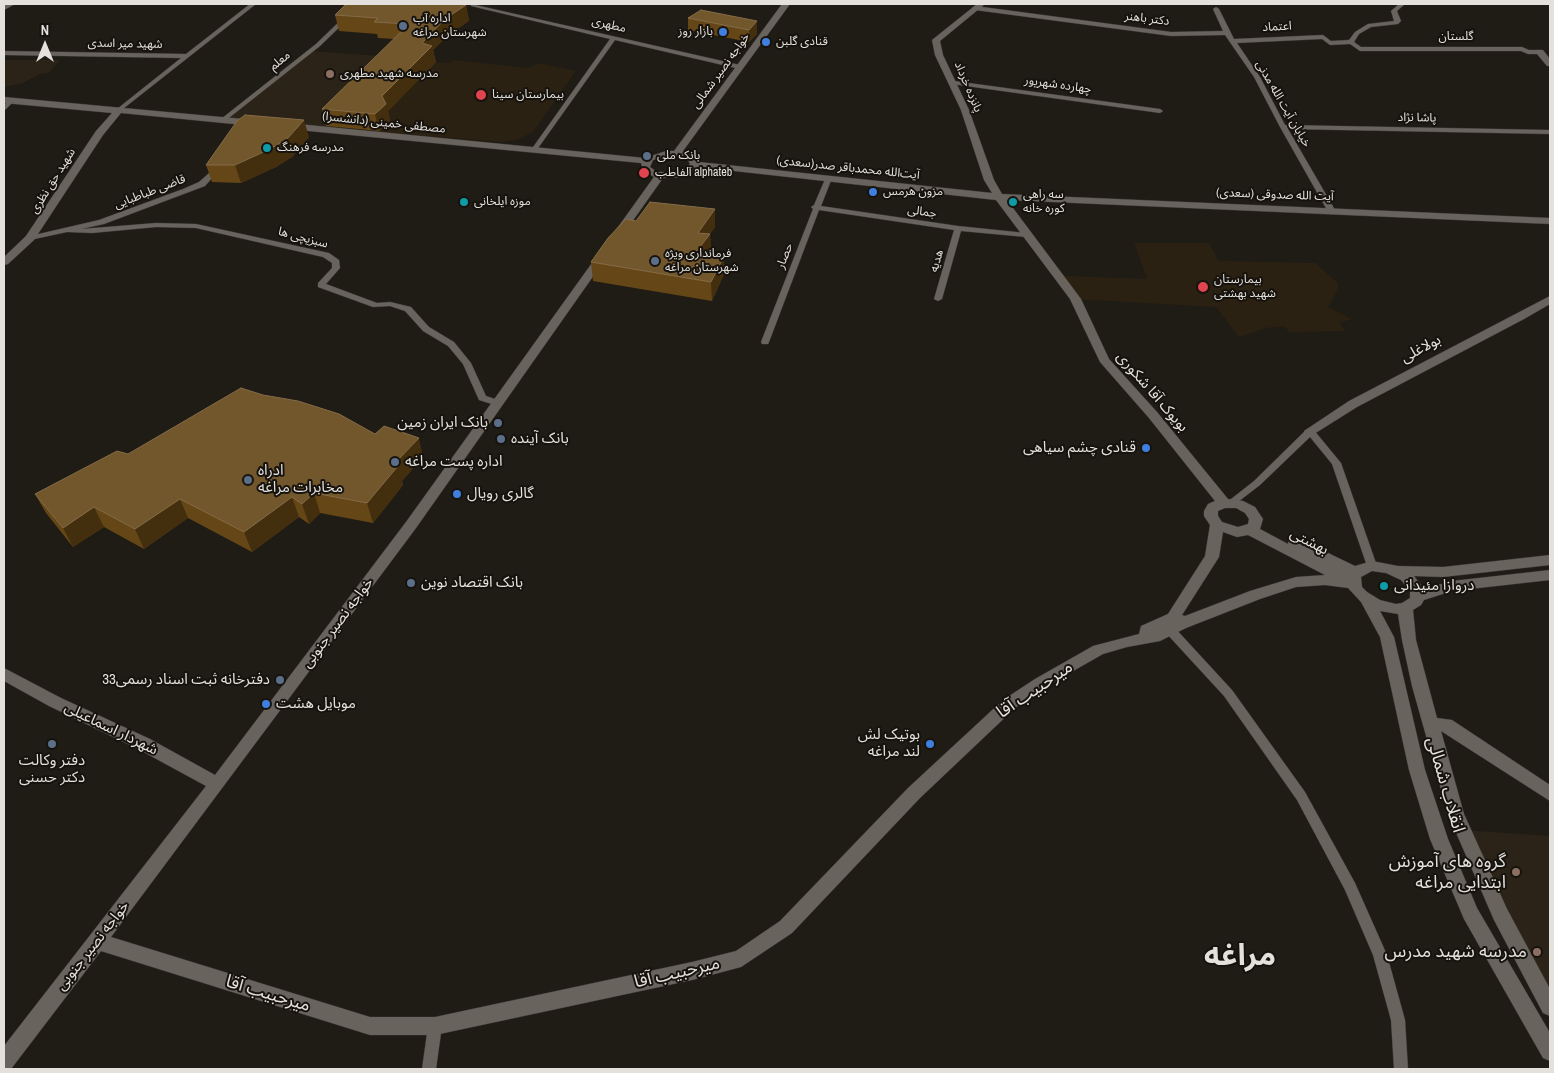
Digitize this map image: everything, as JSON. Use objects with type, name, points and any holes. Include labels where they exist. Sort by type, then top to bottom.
[{"type":"street","points":[[4,8],[11,4]]},
{"type":"street","points":[[119,110],[253,4]]},
{"type":"street","name":"مطهری","points":[[475,4],[740,67]]},
{"type":"street","name":"خواجه نصیر شمالی","points":[[676,153],[786,4]]},
{"type":"street","points":[[1351,42],[1357,32],[1370,25],[1396,23],[1398,21],[1394,11],[1402,4]]},
{"type":"street","name":"دکتر باهنر","points":[[978,6],[1171,34],[1227,34]]},
{"type":"street","name":"پانزده خرداد","points":[[978,6],[936,40],[939,55],[954,83],[989,180],[998,197]]},
{"type":"street","name":"خیابان آیت الله مدنی","points":[[1216,9],[1227,34],[1257,77],[1330,210]]},
{"type":"street","name":"معلم","points":[[224,120],[318,45],[347,17]]},
{"type":"street","name":"اعتماد","points":[[1232,41],[1323,37],[1330,43],[1351,42]]},
{"type":"street","points":[[534,150],[613,38]]},
{"type":"street","name":"گلستان","points":[[1351,42],[1360,49],[1522,49],[1528,52],[1550,52]]},
{"type":"street","points":[[1540,52],[1550,64]]},
{"type":"street","name":"شهید میر اسدی","points":[[4,53],[186,56]]},
{"type":"street","name":"چهارده شهریور","points":[[954,83],[1160,111]]},
{"type":"street","points":[[4,108],[7,101]]},
{"type":"street","name":"مصطفی خمینی (دانشسرا)","points":[[7,101],[224,120],[245,126],[272,125],[647,161]]},
{"type":"street","name":"شهید حق نظری","points":[[4,261],[30,238],[98,133],[119,110]]},
{"type":"street","name":"پاشا نژاد","points":[[1283,127],[1550,132]]},
{"type":"street","points":[[676,153],[692,158],[695,164],[688,172],[660,176],[646,168],[647,161],[656,155],[676,153]]},
{"type":"street","name":"قاضی طباطبایی","points":[[30,238],[101,222],[202,184],[210,178],[221,163]]},
{"type":"street","name":"آیت‌الله محمدباقر صدر(سعدی)","points":[[695,164],[998,197]]},
{"type":"street","name":"خواجه نصیر جنوبی","points":[[4,1062],[217,784],[411,525],[660,176]]},
{"type":"street","name":"حصار","points":[[765,342],[815,207],[828,178]]},
{"type":"street","name":"آیت الله صدوقی (سعدی)","points":[[998,197],[1550,221]]},
{"type":"street","name":"بویوک آقا شکوری","points":[[998,197],[1078,305],[1104,360],[1228,502]]},
{"type":"street","name":"جمالی","points":[[815,207],[1026,236]]},
{"type":"street","name":"سبزیچی ها","points":[[70,230],[92,232],[178,225],[196,226],[231,232],[326,255],[336,262],[336,268],[321,285],[376,305],[390,304],[408,309],[426,329],[451,344],[467,363],[482,398],[498,404]]},
{"type":"street","name":"هدیه","points":[[938,299],[958,228]]},
{"type":"street","name":"بولاغلی","points":[[1228,502],[1257,484],[1310,431],[1352,404],[1520,317],[1550,299]]},
{"type":"street","points":[[1310,431],[1336,463],[1372,566]]},
{"type":"street","points":[[1228,502],[1250,510],[1256,519],[1253,527],[1230,531],[1217,525],[1210,516],[1211,511],[1218,504],[1228,502]]},
{"type":"street","points":[[1217,525],[1212,557],[1175,624],[1228,693],[1301,796],[1350,886],[1380,955],[1398,1020],[1401,1069]]},
{"type":"street","name":"بهشتی","points":[[1253,527],[1355,578]]},
{"type":"street","points":[[1550,560],[1443,572],[1398,571],[1380,566],[1372,566],[1365,567],[1355,578],[1358,592],[1367,600],[1386,608],[1405,608],[1412,606],[1418,596],[1452,586],[1550,575]]},
{"type":"street","points":[[1398,571],[1413,583],[1418,596]]},
{"type":"street","name":"میرحبیب آقا","points":[[97,941],[370,1026],[435,1026],[692,971],[741,958],[786,927],[914,793],[1009,704],[1091,654],[1296,582],[1355,578]]},
{"type":"street","name":"انقلاب شمالی","points":[[1367,600],[1387,637],[1417,770],[1439,839],[1470,913],[1550,1051]]},
{"type":"street","name":"انقلاب شمالی","points":[[1405,608],[1409,640],[1456,814],[1500,914],[1550,1007]]},
{"type":"street","name":"شهردار اسماعیلی","points":[[4,674],[55,702],[144,744],[217,784]]},
{"type":"street","points":[[1432,724],[1446,725],[1550,794]]},
{"type":"street","points":[[429,1069],[435,1026]]},
{"type":"shaded area","name":"مدرسه شهید مطهری","points":[[311,51],[395,57],[326,126],[224,120]]},
{"type":"shaded area","points":[[4,60],[60,60],[49,73],[40,74],[23,83],[4,87]]},
{"type":"shaded area","name":"بیمارستان سینا","points":[[453,60],[528,68],[538,63],[576,71],[533,132],[519,139],[504,142],[378,132],[390,121],[386,113],[436,62],[450,63]]},
{"type":"shaded area","name":"بیمارستان شهید بهشتی","points":[[1134,243],[1209,243],[1219,261],[1315,263],[1338,283],[1337,291],[1328,307],[1352,319],[1339,323],[1346,331],[1290,332],[1284,326],[1266,328],[1239,337],[1216,307],[1075,299],[1063,276],[1147,279]]},
{"type":"shaded area","name":"گروه های آموزش ابتدایی مراغه","points":[[1463,830],[1550,836],[1550,995],[1545,988]]},
{"type":"building","points":[[346,4],[466,5],[445,19],[422,43],[432,46],[382,96],[386,104],[375,114],[322,109],[409,24],[374,22],[378,18],[335,15]]},
{"type":"building","points":[[701,10],[757,21],[749,30],[688,18]]},
{"type":"building","points":[[245,115],[304,120],[287,139],[270,149],[235,165],[206,165],[237,121]]},
{"type":"building","name":"فرمانداری ویژه شهرستان مراغه","points":[[650,202],[715,209],[698,233],[710,234],[696,252],[724,256],[711,282],[591,262],[608,238],[626,219],[636,221]]},
{"type":"building","name":"ادراه مخابرات مراغه","points":[[241,388],[263,395],[298,401],[339,414],[375,434],[384,426],[419,438],[394,464],[398,466],[367,503],[314,493],[302,504],[292,497],[244,532],[180,499],[135,529],[94,507],[63,528],[35,494],[117,451],[128,454]]},
{"type":"place","name":"اداره آب شهرستان مراغه","points":[[403,26]]},
{"type":"place","name":"بازار روز","points":[[723,32]]},
{"type":"place","name":"قنادی گلبن","points":[[766,42]]},
{"type":"place","name":"مدرسه شهید مطهری","points":[[330,74]]},
{"type":"place","name":"بیمارستان سینا","points":[[481,95]]},
{"type":"place","name":"مدرسه فرهنگ","points":[[267,148]]},
{"type":"place","name":"بانک ملی","points":[[647,156]]},
{"type":"place","name":"آلفاطب alphateb","points":[[644,173]]},
{"type":"place","name":"مزون هرمس","points":[[873,192]]},
{"type":"place","name":"موزه ایلخانی","points":[[464,202]]},
{"type":"place","name":"سه راهی کوره خانه","points":[[1013,202]]},
{"type":"place","name":"فرمانداری ویژه شهرستان مراغه","points":[[655,261]]},
{"type":"place","name":"بیمارستان شهید بهشتی","points":[[1203,287]]},
{"type":"place","name":"بانک ایران زمین","points":[[498,423]]},
{"type":"place","name":"بانک آینده","points":[[501,439]]},
{"type":"place","name":"قنادی چشم سیاهی","points":[[1146,448]]},
{"type":"place","name":"اداره پست مراغه","points":[[395,462]]},
{"type":"place","name":"ادراه مخابرات مراغه","points":[[248,480]]},
{"type":"place","name":"گالری رویال","points":[[457,494]]},
{"type":"place","name":"بانک اقتصاد نوین","points":[[411,583]]},
{"type":"place","name":"دروازا مئیدانی","points":[[1384,586]]},
{"type":"place","name":"دفترخانه ثبت اسناد رسمی33","points":[[280,680]]},
{"type":"place","name":"موبایل هشت","points":[[266,704]]},
{"type":"place","name":"دفتر وکالت دکتر حسنی","points":[[52,744]]},
{"type":"place","name":"بوتیک لش لند مراغه","points":[[930,744]]},
{"type":"place","name":"گروه های آموزش ابتدایی مراغه","points":[[1516,872]]},
{"type":"place","name":"مدرسه شهید مدرس","points":[[1537,952]]},
{"type":"district","name":"مراغه","points":[[1240,957]]}]
